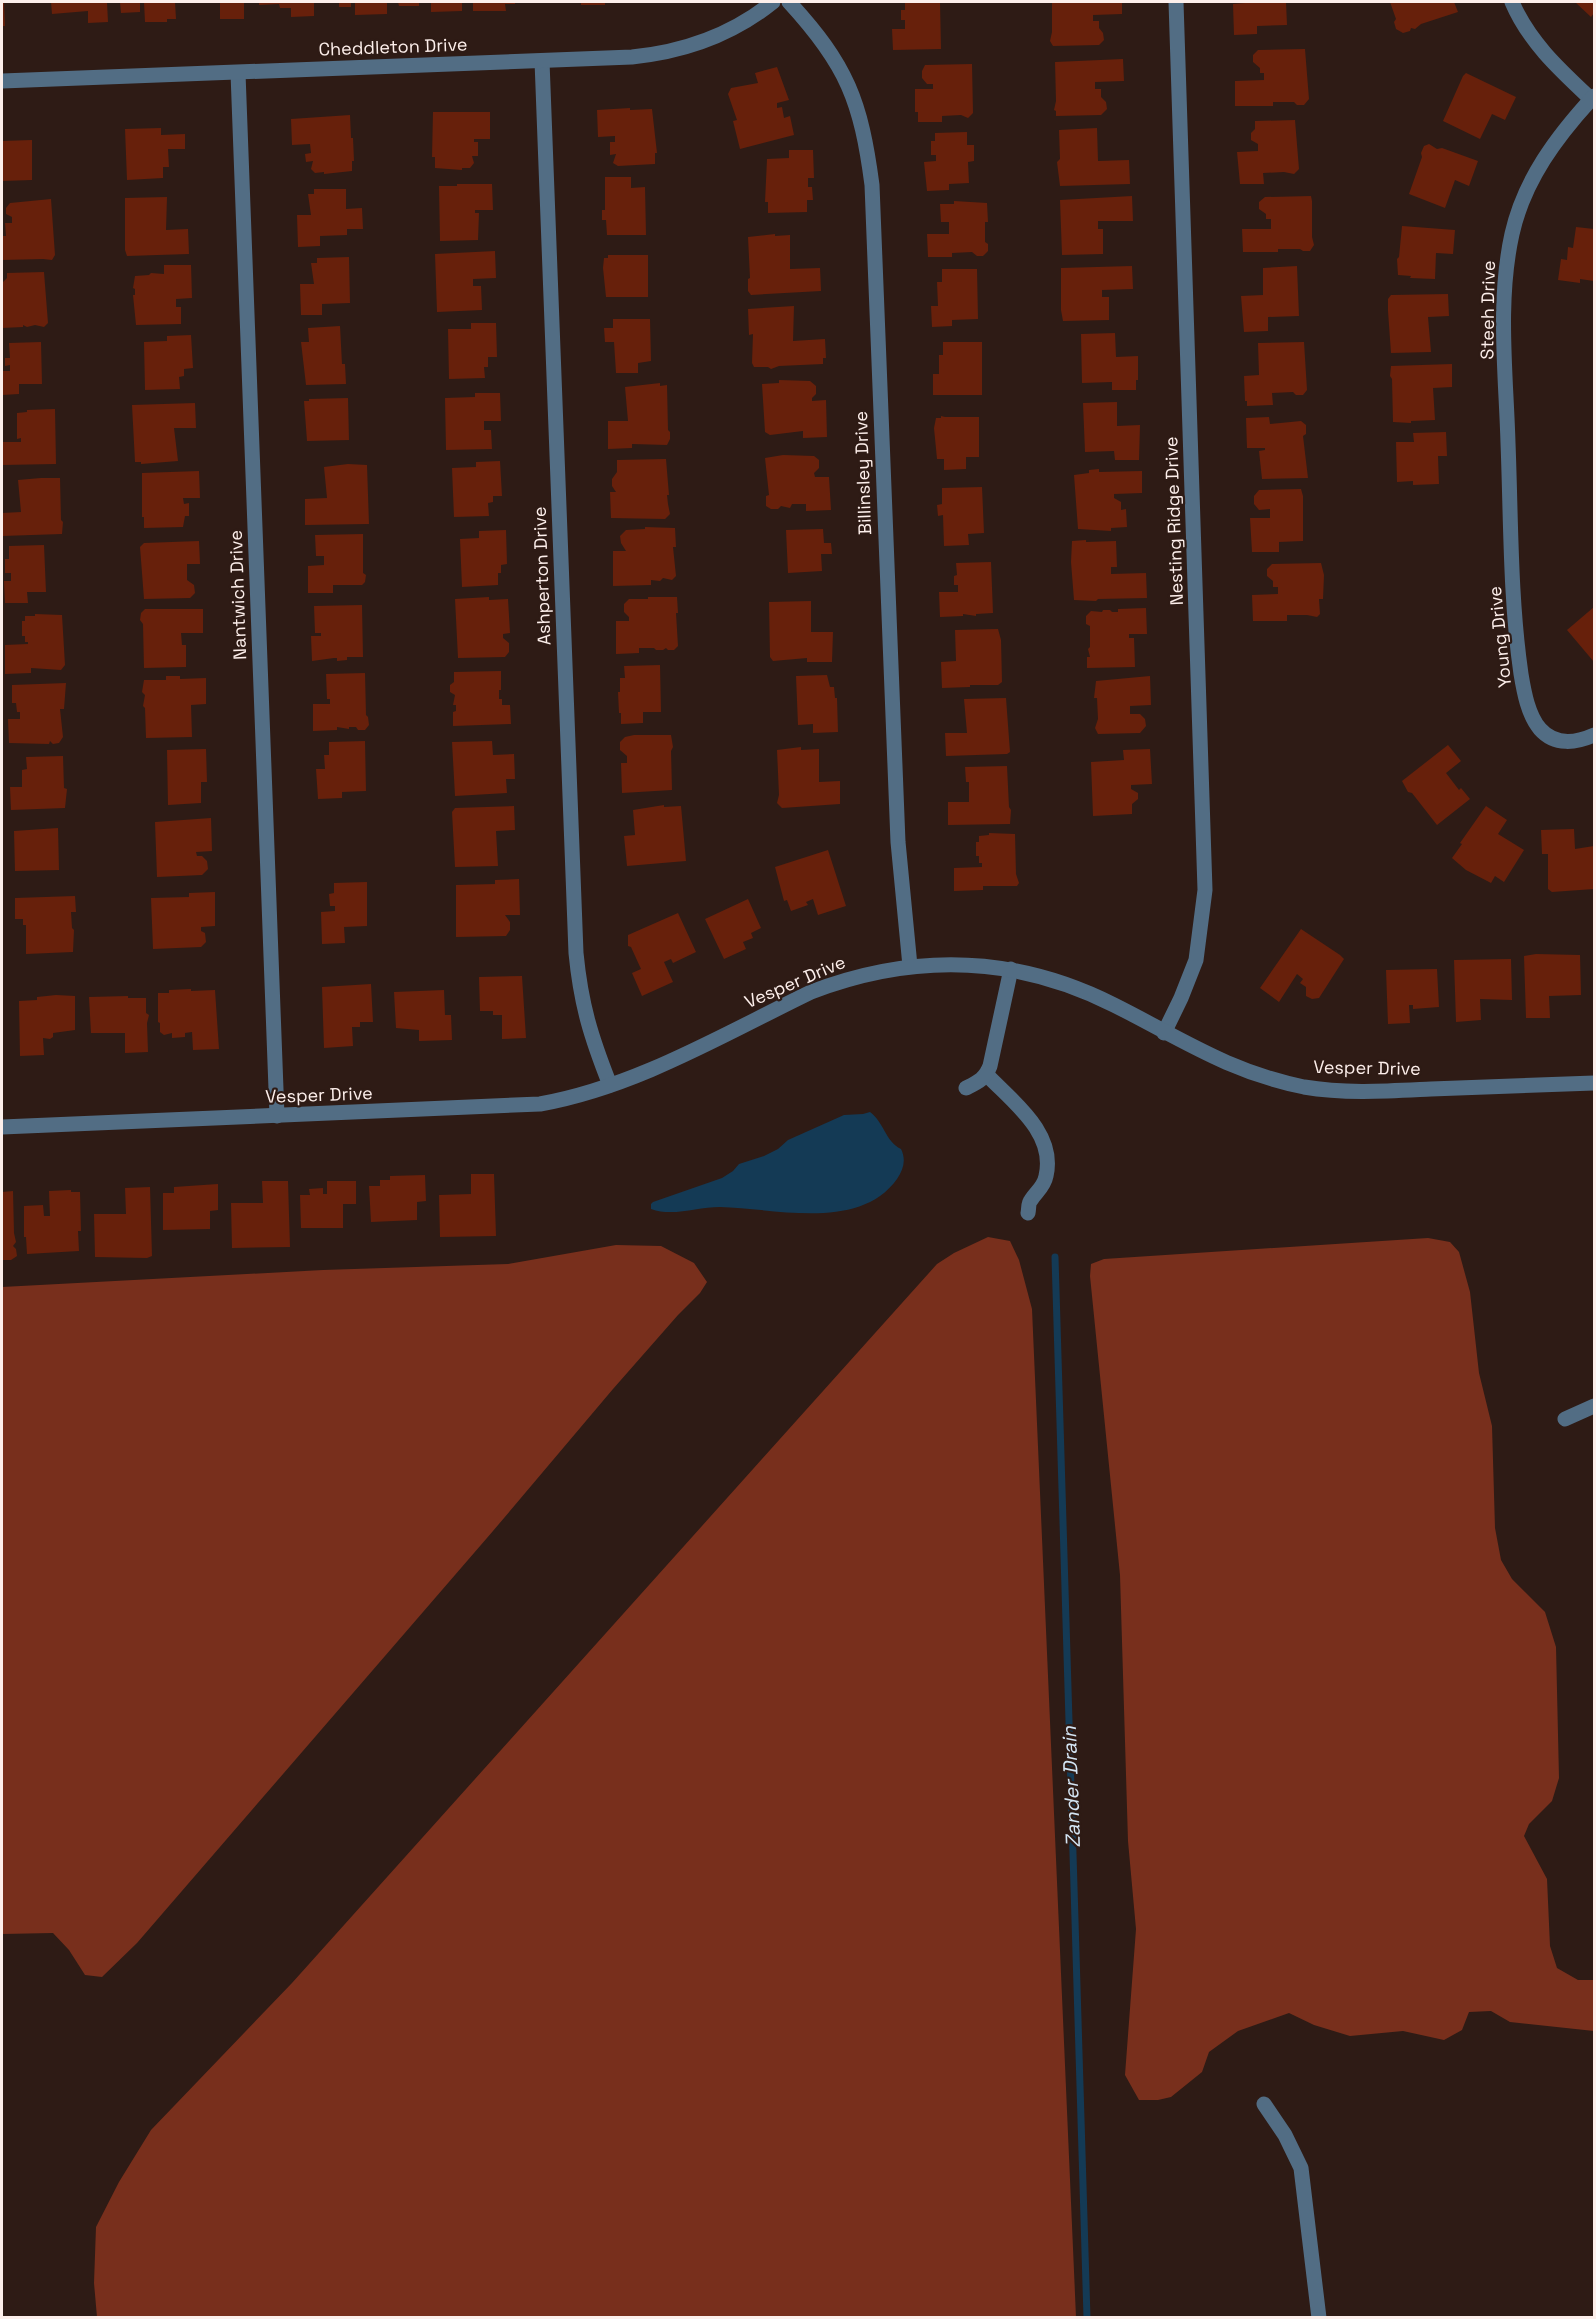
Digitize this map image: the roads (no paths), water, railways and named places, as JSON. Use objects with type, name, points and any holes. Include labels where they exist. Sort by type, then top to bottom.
[{"type":"street","name":"Cheddleton Drive","points":[[2,81],[632,57],[685,48],[729,30],[773,2]]},
{"type":"street","name":"Billinsley Drive","points":[[789,2],[829,48],[851,89],[866,145],[872,185],[898,842],[910,966]]},
{"type":"street","name":"Nesting Ridge Drive","points":[[1164,1033],[1196,960],[1205,890],[1176,2]]},
{"type":"street","points":[[1512,2],[1540,48],[1555,65],[1593,97]]},
{"type":"street","name":"Ashperton Drive","points":[[542,61],[576,953],[583,1008],[610,1085]]},
{"type":"street","name":"Nantwich Drive","points":[[238,73],[277,1116]]},
{"type":"street","name":"Steeh Drive","points":[[1512,551],[1505,332],[1507,262],[1518,212],[1531,180],[1558,138],[1593,97]]},
{"type":"street","name":"Young Drive","points":[[1512,551],[1522,675],[1533,717],[1545,734],[1562,742],[1573,742],[1594,735]]},
{"type":"street","name":"Vesper Drive","points":[[2,1127],[519,1106],[560,1100],[610,1085],[663,1064],[811,992],[863,975],[910,966],[962,964],[1011,969],[1066,984],[1090,993],[1217,1060],[1273,1079],[1306,1087],[1375,1092],[1594,1083]]},
{"type":"street","points":[[966,1088],[987,1075],[1011,969]]},
{"type":"street","points":[[987,1075],[1036,1126],[1047,1154],[1047,1176],[1043,1185],[1030,1200],[1028,1213]]},
{"type":"street","points":[[1565,1419],[1594,1406]]},
{"type":"street","points":[[1264,2104],[1285,2135],[1300,2168],[1319,2318]]},
{"type":"water","points":[[870,1112],[891,1141],[901,1149],[903,1164],[897,1179],[881,1195],[861,1206],[815,1213],[720,1207],[676,1212],[651,1209],[653,1202],[722,1178],[739,1164],[764,1156],[778,1149],[788,1140],[844,1115]]},
{"type":"waterway","name":"Zander Drain","points":[[1055,1257],[1087,2318]]}]
